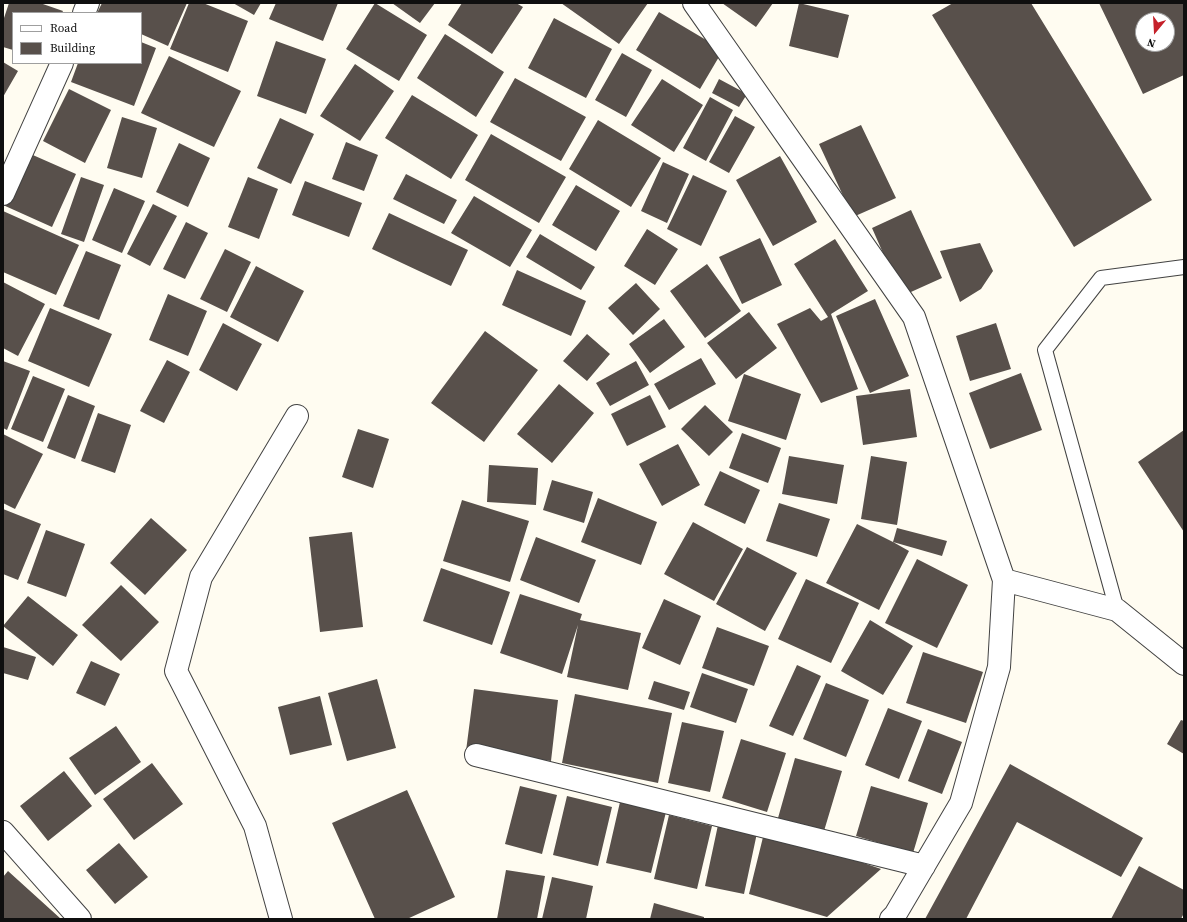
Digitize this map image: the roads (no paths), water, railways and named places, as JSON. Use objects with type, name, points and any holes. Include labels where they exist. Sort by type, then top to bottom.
[{"type":"street","points":[[694,3],[914,317],[1004,580],[999,667],[961,803],[895,915],[891,919]]},
{"type":"street","points":[[3,194],[62,64]]},
{"type":"street","points":[[281,919],[255,826],[176,671],[201,577],[297,416]]},
{"type":"street","points":[[1004,580],[1117,610],[1184,664]]},
{"type":"street","points":[[476,755],[924,866]]},
{"type":"street","points":[[3,832],[80,919]]},
{"type":"lane","points":[[1117,610],[1045,350],[1102,278],[1184,267]]}]
